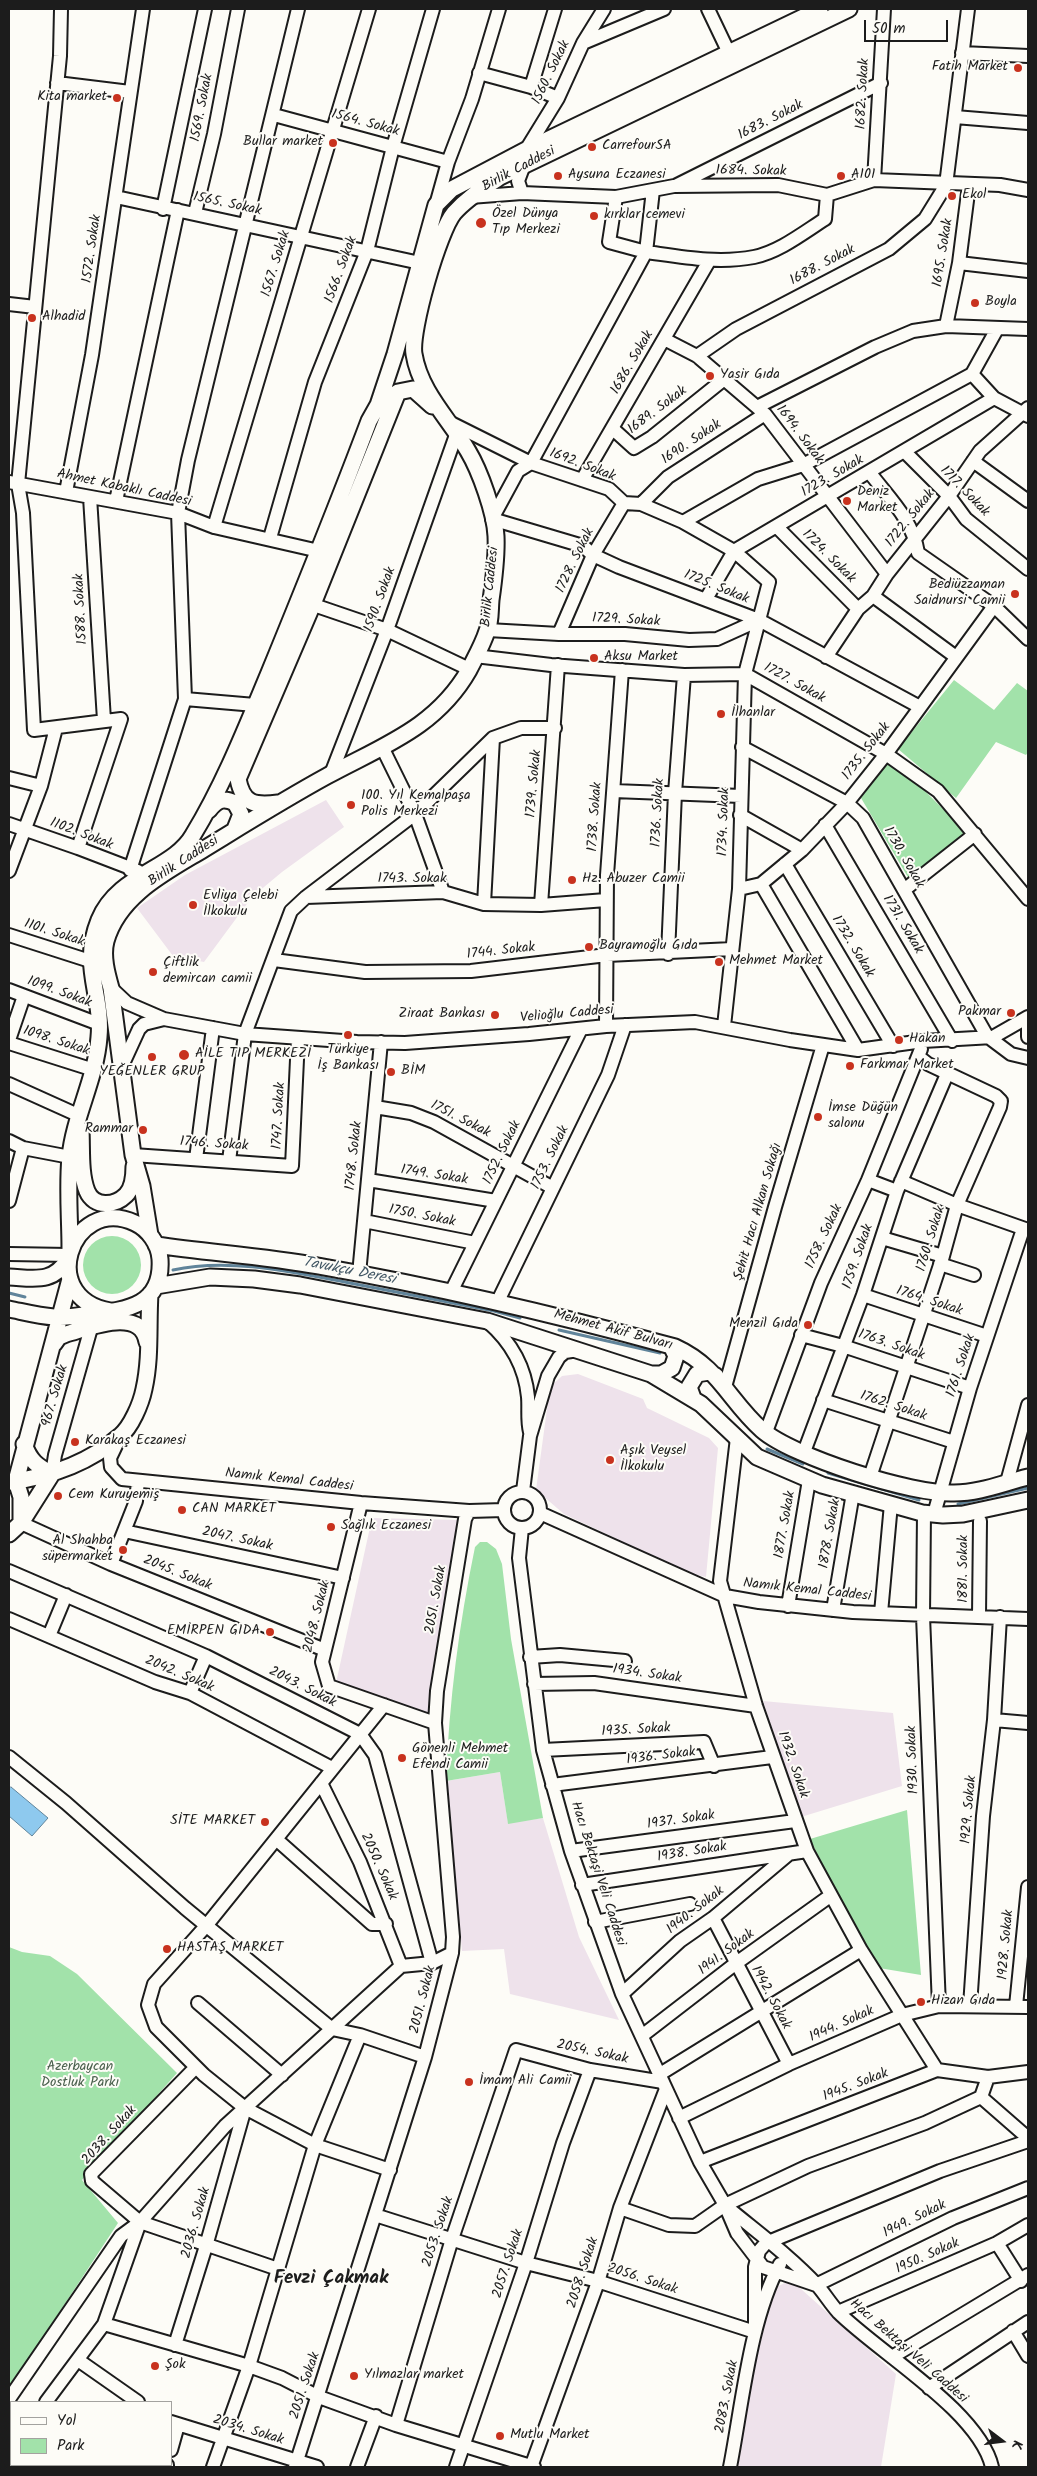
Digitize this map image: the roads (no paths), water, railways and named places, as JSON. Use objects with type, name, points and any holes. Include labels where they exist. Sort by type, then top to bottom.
[{"type":"main road","name":"Birlik Caddesi","points":[[69,1254],[70,1157],[94,1070],[99,1024],[90,961],[92,940],[100,917],[118,892],[137,871],[180,851],[192,839],[239,748],[255,705],[306,602],[319,551],[369,422],[378,405],[436,205],[452,189],[526,150],[820,9]]},
{"type":"main road","name":"Birlik Caddesi","points":[[153,1240],[142,1186],[133,1155],[111,988],[106,970],[105,944],[114,922],[134,895],[164,872],[279,803],[383,748],[419,726],[450,698],[472,662],[488,630],[496,534],[486,492],[468,452],[444,420],[422,379],[414,353],[416,329],[439,241],[452,214],[470,197],[500,177],[849,9]]},
{"type":"main road","points":[[378,405],[398,392],[408,389],[416,391],[444,420]]},
{"type":"main road","points":[[279,803],[260,805],[250,801],[241,792],[238,779],[306,602],[398,392]]},
{"type":"main road","points":[[205,814],[218,800],[235,803],[241,814],[235,830]]},
{"type":"main road","points":[[80,1116],[84,1179],[88,1193],[94,1200],[105,1204],[114,1203],[127,1195],[134,1172],[133,1155]]},
{"type":"main road","points":[[9,1277],[42,1278],[61,1270],[78,1235],[83,1230],[104,1219],[120,1218],[135,1223],[153,1240],[161,1269],[153,1290],[148,1366],[143,1391],[133,1416],[122,1436],[89,1457],[52,1474],[12,1482]]},
{"type":"main road","name":"Mehmet Akif Bulvarı","points":[[153,1240],[316,1265],[498,1301],[671,1346],[692,1355],[721,1382],[766,1432],[778,1441],[870,1477],[939,1493],[976,1492],[1028,1477]]},
{"type":"main road","points":[[12,1482],[61,1317],[70,1279],[69,1254]]},
{"type":"main road","name":"Mehmet Akif Bulvarı","points":[[153,1290],[210,1277],[254,1279],[300,1285],[486,1321],[651,1374],[693,1398],[719,1418],[757,1457],[809,1480],[929,1514],[963,1514],[1028,1500]]},
{"type":"main road","points":[[70,1279],[80,1297],[91,1306],[116,1312]]},
{"type":"main road","points":[[9,1309],[61,1317],[116,1312],[135,1306],[153,1290]]},
{"type":"main road","points":[[54,1344],[59,1337],[66,1334],[112,1322],[137,1325],[143,1329],[148,1346]]},
{"type":"main road","points":[[651,1374],[661,1374],[672,1368],[676,1356],[671,1346]]},
{"type":"main road","points":[[693,1398],[689,1387],[697,1374],[709,1372],[721,1382]]},
{"type":"main road","points":[[24,1444],[29,1458],[36,1466],[52,1474]]},
{"type":"main road","points":[[9,1534],[21,1523],[52,1474]]},
{"type":"main road","points":[[12,1482],[22,1497],[21,1523]]},
{"type":"street","points":[[61,9],[57,83],[36,307],[14,483],[23,513],[34,730],[121,719],[78,848]]},
{"type":"street","name":"1572. Sokak","points":[[66,492],[92,355],[143,9]]},
{"type":"street","points":[[163,209],[205,9]]},
{"type":"street","name":"1569. Sokak","points":[[195,213],[214,134],[238,9]]},
{"type":"street","points":[[137,871],[185,699],[178,513],[188,460],[274,115],[298,9]]},
{"type":"street","name":"1567. Sokak","points":[[214,527],[369,9]]},
{"type":"street","name":"1566. Sokak","points":[[270,538],[315,382],[367,251],[393,147],[433,9]]},
{"type":"street","points":[[436,205],[448,162],[499,9]]},
{"type":"street","points":[[531,87],[555,9]]},
{"type":"street","name":"1560. Sokak","points":[[526,150],[558,98],[583,43],[604,9]]},
{"type":"street","points":[[583,43],[664,9]]},
{"type":"street","name":"1682. Sokak","points":[[874,180],[884,9]]},
{"type":"street","points":[[946,185],[968,9]]},
{"type":"street","points":[[712,10],[729,53]]},
{"type":"street","points":[[962,53],[1028,56]]},
{"type":"street","points":[[479,73],[531,87],[558,98]]},
{"type":"street","points":[[57,83],[130,92]]},
{"type":"street","name":"1683. Sokak","points":[[674,186],[881,83]]},
{"type":"street","name":"1564. Sokak","points":[[274,115],[448,162]]},
{"type":"street","points":[[954,117],[1028,123]]},
{"type":"street","points":[[522,193],[518,181],[524,165]]},
{"type":"street","points":[[616,197],[609,242],[646,252],[709,261],[755,257],[792,241],[825,219],[827,196],[874,180],[946,185],[1000,185],[1028,190]]},
{"type":"street","name":"1684. Sokak","points":[[470,197],[522,193],[616,197],[674,186],[778,185],[827,196]]},
{"type":"street","name":"1688. Sokak","points":[[697,356],[736,329],[889,249],[925,219],[946,185]]},
{"type":"street","name":"1695. Sokak","points":[[946,326],[959,263],[969,185]]},
{"type":"street","points":[[492,519],[518,472],[531,463],[646,252],[652,190]]},
{"type":"street","name":"1565. Sokak","points":[[116,197],[145,202],[163,209],[195,213],[420,263]]},
{"type":"street","points":[[116,502],[178,210]]},
{"type":"street","name":"1686. Sokak","points":[[582,480],[709,261]]},
{"type":"street","points":[[959,263],[1028,271]]},
{"type":"street","points":[[9,304],[36,307]]},
{"type":"street","name":"1690. Sokak","points":[[641,504],[668,477],[761,410],[875,347],[913,331],[946,326],[1028,329]]},
{"type":"street","points":[[683,522],[758,479],[803,465],[972,374],[997,329]]},
{"type":"street","name":"1694. Sokak","points":[[664,339],[697,356],[723,380],[761,410],[887,574]]},
{"type":"street","points":[[972,374],[994,398],[1027,412]]},
{"type":"street","name":"1689. Sokak","points":[[613,429],[634,448],[723,380]]},
{"type":"street","name":"1723. Sokak","points":[[734,551],[870,473],[994,398]]},
{"type":"street","name":"1722. Sokak","points":[[826,657],[858,609],[873,596],[915,536],[949,496],[980,451],[1027,412]]},
{"type":"street","name":"1692. Sokak","points":[[444,420],[531,463],[608,490],[624,503]]},
{"type":"street","name":"1590. Sokak","points":[[331,774],[387,630],[456,435]]},
{"type":"street","name":"1717. Sokak","points":[[904,451],[949,496],[966,519],[1028,569]]},
{"type":"street","points":[[973,461],[1028,501]]},
{"type":"street","points":[[870,473],[909,524],[915,536],[918,553],[994,606],[1028,639]]},
{"type":"street","name":"Ahmet Kabaklı Caddesi","points":[[14,483],[178,513],[214,527],[270,538],[319,551]]},
{"type":"street","name":"1588. Sokak","points":[[90,497],[104,720]]},
{"type":"street","points":[[624,503],[641,504],[683,522],[734,551],[706,599]]},
{"type":"street","name":"1728. Sokak","points":[[559,634],[593,555],[624,503]]},
{"type":"street","name":"1725. Sokak","points":[[492,519],[582,546],[593,555],[619,567],[706,599],[723,609],[759,620],[920,706]]},
{"type":"street","name":"1724. Sokak","points":[[777,527],[858,609]]},
{"type":"street","name":"1734. Sokak","points":[[724,1026],[739,889],[745,674],[768,582],[734,551]]},
{"type":"street","points":[[873,596],[956,657]]},
{"type":"street","name":"1727. Sokak","points":[[306,602],[472,662],[558,665],[684,675],[745,674],[886,754],[938,791],[1028,899]]},
{"type":"street","name":"1735. Sokak","points":[[739,889],[761,884],[802,850],[847,802],[886,754],[994,606]]},
{"type":"street","name":"1729. Sokak","points":[[488,630],[559,634],[625,634],[689,640],[717,639],[759,620]]},
{"type":"street","name":"1739. Sokak","points":[[541,905],[558,665]]},
{"type":"street","name":"1738. Sokak","points":[[606,1026],[606,900],[622,670]]},
{"type":"street","name":"1736. Sokak","points":[[668,954],[675,793],[684,675]]},
{"type":"street","points":[[185,699],[255,705]]},
{"type":"street","points":[[9,871],[41,786],[56,728]]},
{"type":"street","points":[[229,1161],[245,1034],[291,911],[306,897],[415,814],[493,738],[521,728],[555,728]]},
{"type":"street","points":[[484,904],[493,738]]},
{"type":"street","name":"1730. Sokak","points":[[742,746],[847,802],[863,818],[988,1036]]},
{"type":"street","points":[[383,748],[415,814],[443,892]]},
{"type":"street","points":[[9,778],[41,786]]},
{"type":"street","points":[[614,791],[741,796]]},
{"type":"street","points":[[740,815],[802,850]]},
{"type":"street","name":"1102. Sokak","points":[[9,824],[137,871]]},
{"type":"street","name":"1731. Sokak","points":[[825,825],[952,1041]]},
{"type":"street","points":[[904,890],[975,834]]},
{"type":"street","name":"1732. Sokak","points":[[785,864],[893,1046]]},
{"type":"street","points":[[761,884],[858,1050]]},
{"type":"street","name":"1743. Sokak","points":[[306,897],[443,892],[484,904],[541,905],[606,900]]},
{"type":"street","name":"1101. Sokak","points":[[9,936],[90,961]]},
{"type":"street","name":"1744. Sokak","points":[[274,960],[365,972],[471,971],[607,955],[668,954],[732,949]]},
{"type":"street","name":"Velioğlu Caddesi","points":[[111,988],[126,1003],[164,1019],[245,1034],[380,1042],[529,1034],[606,1026],[694,1022],[724,1026],[823,1046],[858,1050],[923,1041],[952,1041],[993,1037],[1028,1017]]},
{"type":"street","name":"1099. Sokak","points":[[9,990],[99,1024]]},
{"type":"street","points":[[9,1042],[24,996]]},
{"type":"street","points":[[122,1066],[139,1029],[144,1024],[164,1019]]},
{"type":"street","name":"1753. Sokak","points":[[498,1301],[608,1075],[625,1025]]},
{"type":"street","points":[[196,1159],[213,1028]]},
{"type":"street","points":[[1028,1028],[1028,1037]]},
{"type":"street","name":"1752. Sokak","points":[[451,1292],[581,1029]]},
{"type":"street","points":[[988,1036],[1011,1054],[1028,1058]]},
{"type":"street","name":"1747. Sokak","points":[[292,1166],[298,1038]]},
{"type":"street","name":"1758. Sokak","points":[[766,1432],[821,1283],[868,1180],[919,1056],[923,1041]]},
{"type":"street","name":"1098. Sokak","points":[[9,1042],[94,1070]]},
{"type":"street","name":"1748. Sokak","points":[[359,1274],[380,1042]]},
{"type":"street","name":"Şehit Hacı Alkan Sokağı","points":[[721,1382],[823,1046]]},
{"type":"street","name":"1760. Sokak","points":[[870,1477],[942,1260],[957,1205],[1001,1101],[989,1092],[928,1064],[919,1056]]},
{"type":"street","name":"1759. Sokak","points":[[804,1452],[862,1295],[899,1186],[947,1074]]},
{"type":"street","points":[[9,1084],[80,1116]]},
{"type":"street","name":"1751. Sokak","points":[[375,1107],[411,1113],[434,1122],[553,1188]]},
{"type":"street","points":[[9,1141],[23,1148],[70,1157]]},
{"type":"street","points":[[9,1200],[23,1148]]},
{"type":"street","name":"1746. Sokak","points":[[133,1155],[292,1166]]},
{"type":"street","name":"1749. Sokak","points":[[368,1180],[496,1201]]},
{"type":"street","points":[[868,1180],[899,1186],[1025,1229]]},
{"type":"street","name":"1750. Sokak","points":[[364,1222],[475,1242]]},
{"type":"street","name":"1761. Sokak","points":[[929,1514],[939,1493],[970,1388],[1025,1229]]},
{"type":"street","points":[[882,1238],[942,1260],[974,1275]]},
{"type":"street","points":[[9,1254],[69,1254]]},
{"type":"street","name":"1764. Sokak","points":[[862,1295],[987,1336]]},
{"type":"street","points":[[486,1321],[509,1343],[518,1359],[528,1397],[527,1421],[530,1436]]},
{"type":"street","name":"967. Sokak","points":[[52,1474],[55,1455],[91,1328]]},
{"type":"street","name":"1763. Sokak","points":[[802,1335],[843,1346],[970,1388]]},
{"type":"street","points":[[523,1491],[530,1436],[548,1376],[555,1361],[565,1352],[580,1350]]},
{"type":"street","name":"1762. Sokak","points":[[823,1400],[954,1442]]},
{"type":"street","points":[[1007,1482],[1028,1405]]},
{"type":"street","name":"Namık Kemal Caddesi","points":[[122,1436],[110,1458],[111,1467],[122,1479],[361,1503],[467,1517],[504,1510]]},
{"type":"street","name":"1932. Sokak","points":[[737,1438],[720,1581],[756,1706],[807,1851],[861,1950],[937,2070]]},
{"type":"street","name":"1877. Sokak","points":[[788,1606],[809,1480]]},
{"type":"street","points":[[111,1564],[136,1501],[138,1481]]},
{"type":"street","points":[[523,1491],[537,1498],[540,1513],[533,1525],[522,1528],[507,1521],[504,1505],[510,1495],[523,1491]]},
{"type":"street","name":"1878. Sokak","points":[[833,1610],[853,1494]]},
{"type":"street","name":"2048. Sokak","points":[[361,1503],[322,1662],[329,1686],[435,1723]]},
{"type":"street","points":[[881,1613],[891,1504]]},
{"type":"street","name":"Namık Kemal Caddesi","points":[[540,1513],[725,1596],[788,1606],[833,1610],[923,1616],[1028,1618]]},
{"type":"street","name":"1930. Sokak","points":[[929,1514],[923,1616],[939,2006]]},
{"type":"street","name":"2051. Sokak","points":[[296,2465],[425,2057],[452,1953],[453,1937],[435,1723],[437,1691],[467,1517]]},
{"type":"street","name":"1881. Sokak","points":[[979,1616],[980,1521]]},
{"type":"street","name":"2045. Sokak","points":[[21,1523],[111,1564],[325,1650]]},
{"type":"street","name":"Hacı Bektaşi Veli Caddesi","points":[[522,1528],[520,1558],[530,1657],[543,1750],[582,1885],[622,1994],[643,2035],[700,2162],[725,2205],[737,2233],[755,2260],[763,2267],[816,2285]]},
{"type":"street","name":"2047. Sokak","points":[[124,1530],[343,1578]]},
{"type":"street","name":"2043. Sokak","points":[[9,1571],[206,1656],[360,1734],[375,1755],[432,1963]]},
{"type":"street","points":[[49,1636],[66,1596]]},
{"type":"street","name":"1929. Sokak","points":[[970,2006],[983,1816],[994,1720],[1000,1617]]},
{"type":"street","name":"2042. Sokak","points":[[9,1619],[155,1682],[190,1693],[332,1768]]},
{"type":"street","points":[[530,1657],[560,1655],[625,1662]]},
{"type":"street","points":[[190,1693],[206,1656]]},
{"type":"street","name":"1934. Sokak","points":[[534,1684],[594,1683],[756,1706]]},
{"type":"street","points":[[384,1705],[206,1926],[154,1984],[148,2005],[156,2028],[196,2067],[245,2108],[315,2145],[390,2170]]},
{"type":"street","points":[[994,1720],[1028,1722]]},
{"type":"street","name":"1935. Sokak","points":[[543,1750],[704,1742],[714,1766]]},
{"type":"street","name":"1936. Sokak","points":[[552,1785],[714,1766],[772,1756]]},
{"type":"street","points":[[9,1757],[66,1802],[206,1926],[332,2029],[360,2035],[425,2057]]},
{"type":"street","name":"2050. Sokak","points":[[321,1783],[360,1862],[401,1966]]},
{"type":"street","name":"1937. Sokak","points":[[571,1850],[795,1821]]},
{"type":"street","points":[[276,1839],[372,1924],[386,1924]]},
{"type":"street","name":"1938. Sokak","points":[[582,1885],[807,1851]]},
{"type":"street","name":"1940. Sokak","points":[[622,1994],[680,1941],[713,1918],[790,1853]]},
{"type":"street","name":"1928. Sokak","points":[[1022,2007],[1028,1887]]},
{"type":"street","name":"1941. Sokak","points":[[643,2035],[736,1964],[830,1896]]},
{"type":"street","points":[[595,1922],[690,1904]]},
{"type":"street","name":"1942. Sokak","points":[[713,1918],[760,2012],[789,2064]]},
{"type":"street","points":[[663,2082],[760,2012],[861,1950]]},
{"type":"street","points":[[9,2399],[121,2236],[140,2222],[226,2126],[401,1966],[432,1963],[452,1953]]},
{"type":"street","points":[[198,2003],[282,2075]]},
{"type":"street","name":"1944. Sokak","points":[[679,2118],[789,2064],[902,2015],[939,2006],[1022,2007]]},
{"type":"street","points":[[213,2467],[221,2439],[248,2366],[315,2145],[360,2035]]},
{"type":"street","name":"2054. Sokak","points":[[516,2050],[590,2070],[663,2082]]},
{"type":"street","name":"2053. Sokak","points":[[396,2425],[452,2239],[516,2050]]},
{"type":"street","name":"2038. Sokak","points":[[140,2222],[92,2181],[91,2174],[196,2067]]},
{"type":"street","name":"2057. Sokak","points":[[456,2467],[526,2263],[563,2143],[590,2070]]},
{"type":"street","name":"1945. Sokak","points":[[700,2162],[937,2070],[988,2077],[1028,2072]]},
{"type":"street","points":[[620,2208],[669,2225],[695,2226],[725,2205],[808,2166],[924,2123],[981,2097],[988,2077]]},
{"type":"street","name":"2058. Sokak","points":[[533,2467],[598,2282],[620,2208],[663,2082]]},
{"type":"street","points":[[755,2332],[753,2318],[756,2298],[755,2260],[759,2251],[769,2243],[940,2171],[1028,2139],[981,2097]]},
{"type":"street","name":"2036. Sokak","points":[[175,2345],[206,2246],[245,2108]]},
{"type":"street","name":"1949. Sokak","points":[[816,2285],[953,2218],[1028,2188]]},
{"type":"street","name":"Hacı Bektaşi Veli Caddesi","points":[[725,2205],[782,2253],[816,2285],[838,2312],[929,2388],[981,2439],[992,2467]]},
{"type":"street","name":"2056. Sokak","points":[[375,2215],[526,2263],[598,2282],[755,2332]]},
{"type":"street","points":[[140,2222],[278,2269]]},
{"type":"street","points":[[49,2401],[104,2324],[140,2222]]},
{"type":"street","name":"1950. Sokak","points":[[838,2312],[997,2243],[1028,2225]]},
{"type":"street","points":[[892,2357],[1025,2278],[997,2243]]},
{"type":"street","points":[[755,2332],[765,2296],[783,2257],[782,2253]]},
{"type":"street","points":[[929,2388],[1028,2322]]},
{"type":"street","points":[[104,2324],[248,2366],[282,2378],[319,2396],[396,2425],[533,2467]]},
{"type":"street","points":[[1013,2331],[1028,2356]]},
{"type":"street","name":"2083. Sokak","points":[[730,2467],[755,2332]]},
{"type":"street","points":[[78,2360],[137,2401]]},
{"type":"street","points":[[357,2467],[376,2416]]},
{"type":"street","points":[[172,2443],[175,2423]]},
{"type":"street","name":"2034. Sokak","points":[[175,2423],[296,2465],[317,2467]]},
{"type":"water","points":[[11,1787],[48,1818],[32,1836],[9,1816],[9,1789]]},
{"type":"waterway","name":"Tavukçu Deresi","points":[[173,1270],[195,1266],[218,1265],[264,1268],[310,1275],[494,1311],[520,1318]]},
{"type":"waterway","name":"Tavukçu Deresi","points":[[9,1293],[25,1297]]},
{"type":"waterway","name":"Tavukçu Deresi","points":[[559,1330],[660,1353]]},
{"type":"waterway","name":"Tavukçu Deresi","points":[[767,1449],[803,1464]]},
{"type":"waterway","name":"Tavukçu Deresi","points":[[828,1473],[919,1500]]},
{"type":"waterway","name":"Tavukçu Deresi","points":[[958,1504],[1028,1488]]},
{"type":"place","name":"Fatih Market","points":[[1018,68]]},
{"type":"place","name":"Kita market","points":[[117,98]]},
{"type":"place","name":"Bullar market","points":[[333,143]]},
{"type":"place","name":"CarrefourSA","points":[[592,147]]},
{"type":"place","name":"Aysuna Eczanesi","points":[[558,176]]},
{"type":"place","name":"A101","points":[[841,176]]},
{"type":"place","name":"Ekol","points":[[952,196]]},
{"type":"place","name":"kırklar cemevi","points":[[594,216]]},
{"type":"place","name":"Özel Dünya Tıp Merkezi","points":[[481,223]]},
{"type":"place","name":"Boyla","points":[[975,303]]},
{"type":"place","name":"Alhadid","points":[[32,318]]},
{"type":"place","name":"Yasir Gıda","points":[[710,376]]},
{"type":"place","name":"Deniz Market","points":[[847,501]]},
{"type":"place","name":"Bediüzzaman Saidnursi Camii","points":[[1015,594]]},
{"type":"place","name":"Aksu Market","points":[[594,658]]},
{"type":"place","name":"İlhanlar","points":[[721,714]]},
{"type":"place","name":"100. Yıl Kemalpaşa Polis Merkezi","points":[[351,805]]},
{"type":"place","name":"Hz. Abuzer Camii","points":[[572,880]]},
{"type":"place","name":"Evliya Çelebi İlkokulu","points":[[193,905]]},
{"type":"place","name":"Bayramoğlu Gıda","points":[[589,947]]},
{"type":"place","name":"Mehmet Market","points":[[719,962]]},
{"type":"place","name":"Çiftlik demircan camii","points":[[153,972]]},
{"type":"place","name":"Pakmar","points":[[1011,1013]]},
{"type":"place","name":"Ziraat Bankası","points":[[495,1015]]},
{"type":"place","name":"Türkiye İş Bankası","points":[[348,1035]]},
{"type":"place","name":"Hakan","points":[[899,1040]]},
{"type":"place","name":"AİLE TIP MERKEZİ","points":[[184,1055]]},
{"type":"place","name":"YEĞENLER GRUP","points":[[152,1057]]},
{"type":"place","name":"Farkmar Market","points":[[850,1066]]},
{"type":"place","name":"BİM","points":[[391,1072]]},
{"type":"place","name":"İmse Düğün salonu","points":[[818,1117]]},
{"type":"place","name":"Rammar","points":[[143,1130]]},
{"type":"place","name":"Menzil Gıda","points":[[808,1325]]},
{"type":"place","name":"Karakaş Eczanesi","points":[[75,1442]]},
{"type":"place","name":"Aşık Veysel İlkokulu","points":[[610,1460]]},
{"type":"place","name":"Cem Kuruyemiş","points":[[58,1496]]},
{"type":"place","name":"CAN MARKET","points":[[182,1510]]},
{"type":"place","name":"Sağlık Eczanesi","points":[[331,1527]]},
{"type":"place","name":"Al Shahba süpermarket","points":[[123,1550]]},
{"type":"place","name":"EMİRPEN GIDA","points":[[270,1632]]},
{"type":"place","name":"Gönenli Mehmet Efendi Camii","points":[[402,1758]]},
{"type":"place","name":"SİTE MARKET","points":[[265,1822]]},
{"type":"place","name":"HASTAŞ MARKET","points":[[167,1949]]},
{"type":"place","name":"Hizan Gıda","points":[[921,2002]]},
{"type":"place","name":"İmam Ali Camii","points":[[469,2082]]},
{"type":"place","name":"Şok","points":[[155,2366]]},
{"type":"place","name":"Yılmazlar market","points":[[354,2376]]},
{"type":"place","name":"Mutlu Market","points":[[500,2436]]},
{"type":"district","name":"Fevzi Çakmak","points":[[331,2280]]},
{"type":"park label","name":"Azerbaycan Dostluk Parkı","points":[[80,2076]]}]
